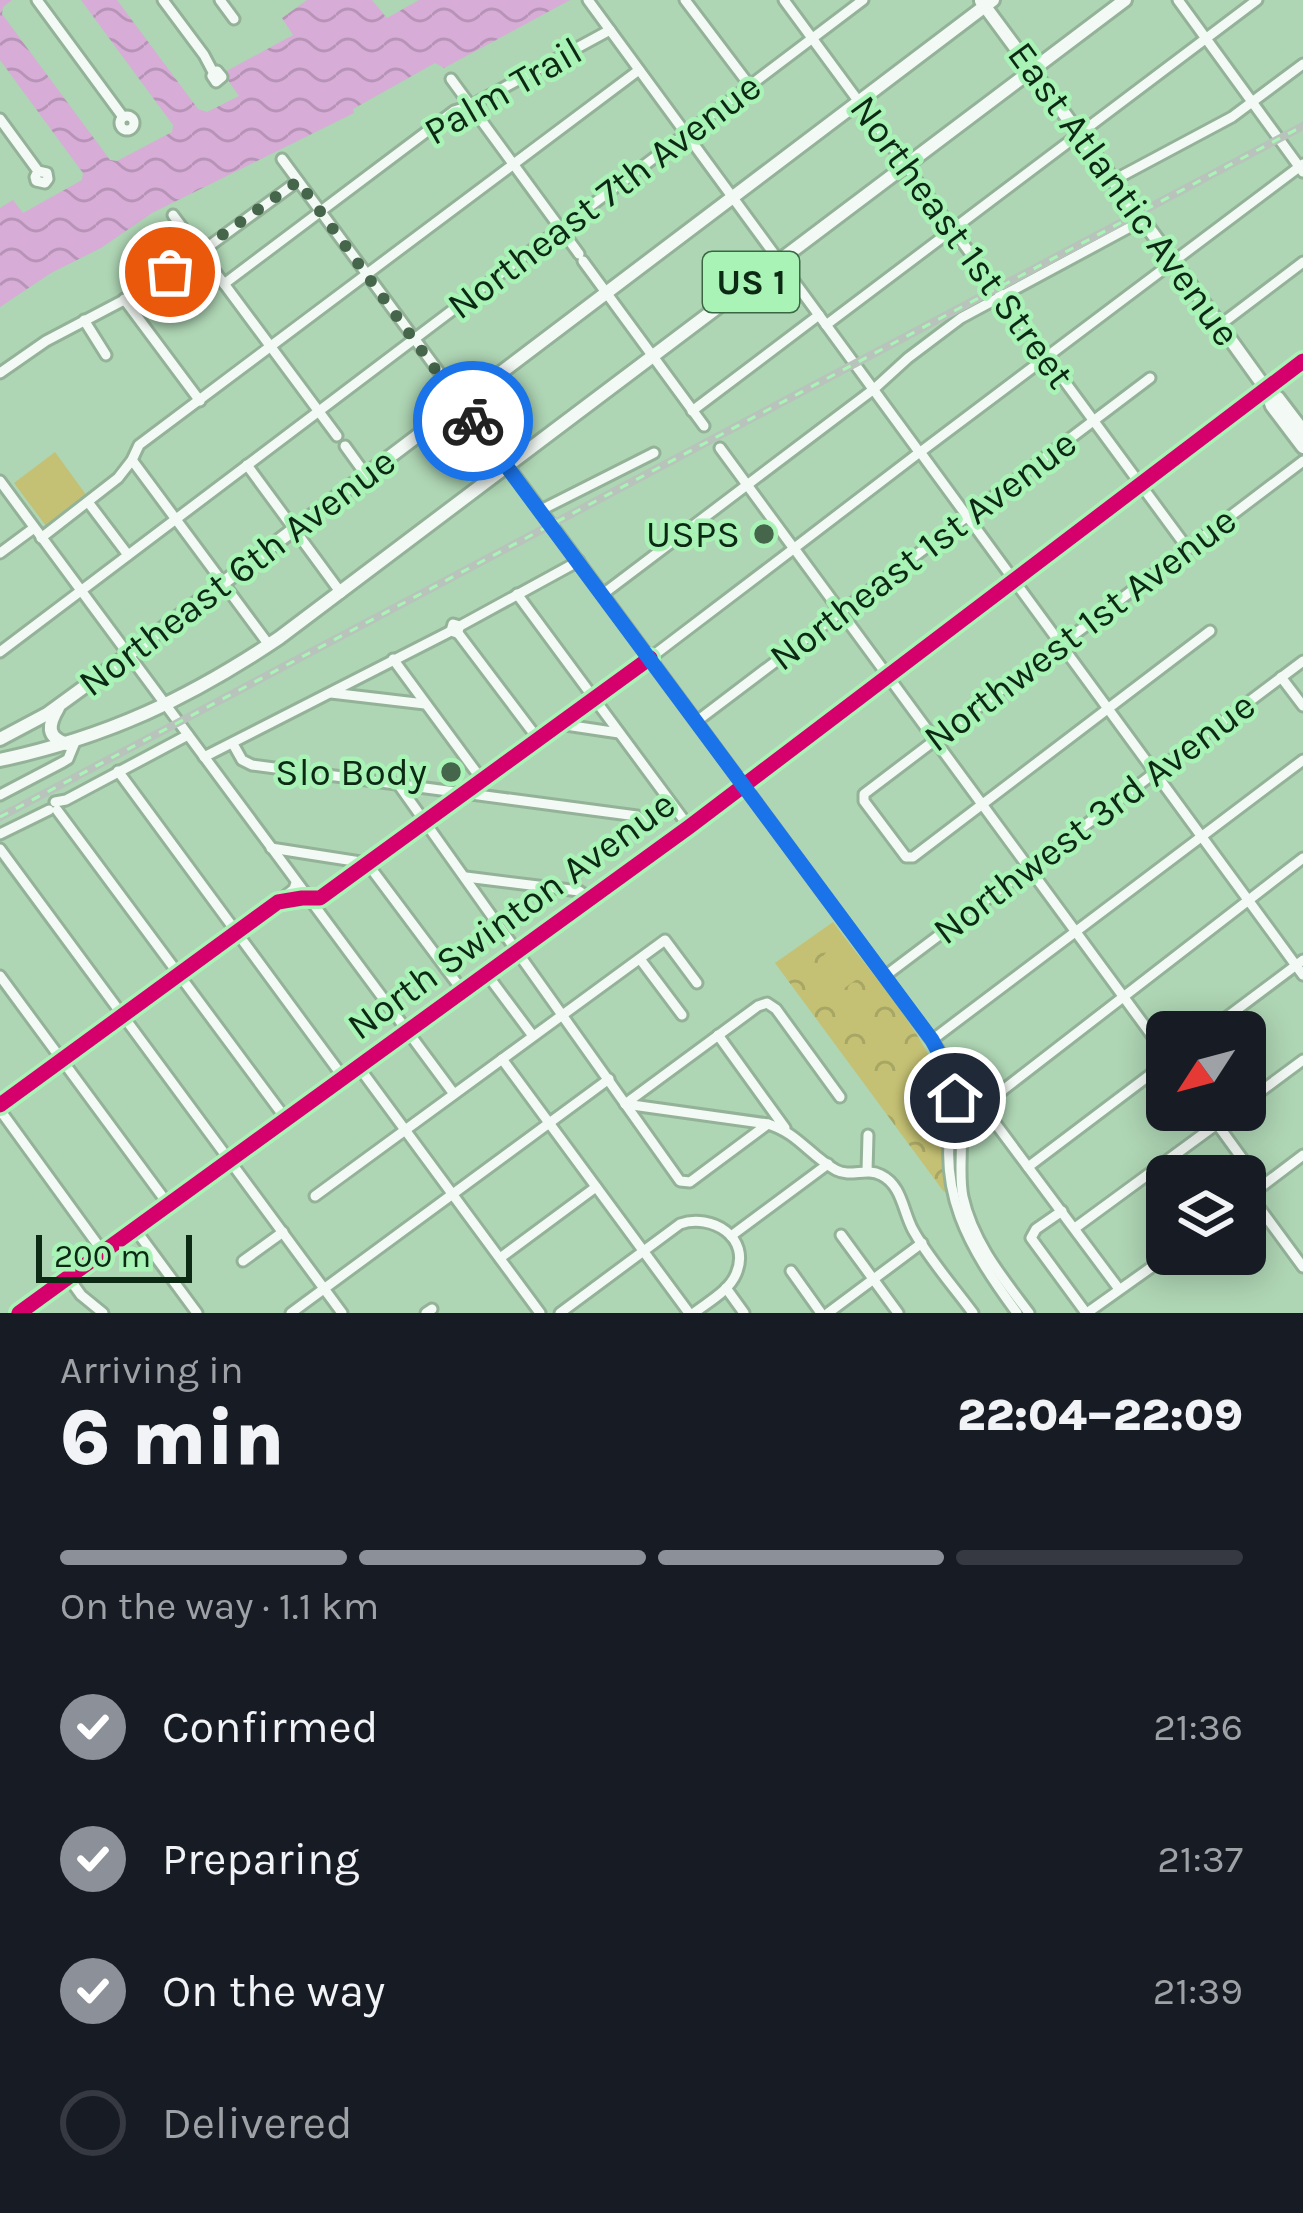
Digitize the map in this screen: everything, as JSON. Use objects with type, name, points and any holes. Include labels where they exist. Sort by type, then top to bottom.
[{"type":"main road","name":"US 1","points":[[0,760],[71,743],[130,721],[269,645],[1126,0]]},
{"type":"main road","name":"East Atlantic Avenue","points":[[986,2],[1302,442]]},
{"type":"main road","name":"Northeast 6th Avenue","points":[[0,739],[58,706],[224,584],[986,2]]},
{"type":"main road","points":[[58,706],[50,731],[56,740],[71,743]]},
{"type":"main road","points":[[23,728],[35,729],[40,736],[23,755]]},
{"type":"street","points":[[37,0],[123,117]]},
{"type":"street","points":[[163,0],[213,72]]},
{"type":"street","points":[[220,0],[234,19]]},
{"type":"street","points":[[588,0],[1301,966],[1237,1011]]},
{"type":"street","points":[[685,0],[750,86]]},
{"type":"street","name":"Northeast 1st Street","points":[[784,0],[1188,549]]},
{"type":"street","name":"Northeast 7th Avenue","points":[[0,652],[863,0]]},
{"type":"street","points":[[278,902],[320,898],[650,658],[1302,167],[1178,0]]},
{"type":"street","points":[[826,325],[1257,0]]},
{"type":"street","name":"Palm Trail","points":[[224,284],[454,111],[610,30]]},
{"type":"street","points":[[1114,180],[1222,122],[1303,64]]},
{"type":"street","points":[[0,553],[88,502],[118,478],[139,446],[639,70]]},
{"type":"street","points":[[451,79],[704,426]]},
{"type":"street","points":[[0,119],[38,171]]},
{"type":"street","points":[[282,159],[932,1040],[948,1070],[955,1106],[952,1185],[966,1234],[1017,1313]]},
{"type":"street","points":[[0,373],[46,341],[201,252],[298,181]]},
{"type":"street","points":[[173,214],[337,436]]},
{"type":"street","points":[[603,594],[961,318],[1143,220]]},
{"type":"street","points":[[1220,325],[1303,262]]},
{"type":"street","points":[[124,299],[200,401]]},
{"type":"street","points":[[692,411],[819,315]]},
{"type":"street","points":[[84,320],[106,355]]},
{"type":"street","name":"North Swinton Avenue","points":[[20,1313],[689,827],[1303,361]]},
{"type":"street","name":"Northeast 1st Avenue","points":[[697,721],[1150,378]]},
{"type":"street","points":[[345,446],[366,475]]},
{"type":"street","points":[[720,448],[1146,1029]]},
{"type":"street","points":[[541,510],[654,453]]},
{"type":"street","points":[[132,460],[269,645]]},
{"type":"street","name":"Northwest 1st Avenue","points":[[982,802],[909,858],[864,801],[864,794],[1303,461]]},
{"type":"street","points":[[247,465],[340,592]]},
{"type":"street","points":[[0,481],[454,1094]]},
{"type":"street","points":[[88,502],[128,556]]},
{"type":"street","points":[[204,758],[456,630],[579,561]]},
{"type":"street","points":[[517,594],[689,827]]},
{"type":"street","points":[[456,630],[538,739]]},
{"type":"street","points":[[982,802],[1210,631]]},
{"type":"street","points":[[393,659],[482,780]]},
{"type":"street","name":"Northwest 3rd Avenue","points":[[885,976],[1303,661]]},
{"type":"street","points":[[1281,677],[1303,706]]},
{"type":"street","points":[[331,693],[425,704]]},
{"type":"street","points":[[559,724],[619,733]]},
{"type":"street","points":[[0,834],[188,735]]},
{"type":"street","points":[[0,795],[64,762],[71,743]]},
{"type":"street","points":[[232,744],[242,760],[252,765],[637,816],[647,825]]},
{"type":"street","points":[[932,1040],[1303,760]]},
{"type":"street","points":[[118,772],[344,1077]]},
{"type":"street","points":[[398,784],[684,1183],[768,1124]]},
{"type":"street","points":[[54,809],[286,1119]]},
{"type":"street","points":[[271,848],[368,863],[462,990]]},
{"type":"street","points":[[0,849],[342,1313]]},
{"type":"street","points":[[955,1106],[981,1105],[1303,858]]},
{"type":"street","points":[[466,877],[579,891],[589,898]]},
{"type":"street","points":[[103,1252],[0,1108],[278,902],[296,883]]},
{"type":"street","points":[[315,1196],[665,940],[697,983]]},
{"type":"street","points":[[640,959],[682,1015]]},
{"type":"street","points":[[486,973],[533,1036]]},
{"type":"street","points":[[0,976],[168,1204]]},
{"type":"street","points":[[625,1104],[767,1003],[841,1097]]},
{"type":"street","points":[[718,1035],[795,1139],[844,1173],[879,1174],[892,1183],[911,1226],[974,1313]]},
{"type":"street","points":[[502,1059],[596,1187],[644,1251],[692,1313],[733,1280],[739,1251],[731,1236],[713,1222],[680,1224],[644,1251],[560,1313]]},
{"type":"street","points":[[1266,1087],[1303,1060]]},
{"type":"street","points":[[358,1066],[540,1313]]},
{"type":"street","points":[[1028,1167],[1146,1075]]},
{"type":"street","points":[[291,1313],[609,1079]]},
{"type":"street","points":[[625,1104],[787,1130]]},
{"type":"street","points":[[981,1105],[1119,1289]]},
{"type":"street","points":[[1075,1228],[1207,1131]]},
{"type":"street","points":[[867,1172],[868,1135]]},
{"type":"street","points":[[1266,1183],[1303,1155]]},
{"type":"street","points":[[731,1236],[828,1164]]},
{"type":"street","points":[[500,1258],[596,1187]]},
{"type":"street","points":[[1062,1211],[1031,1238],[1087,1313],[1146,1270]]},
{"type":"street","points":[[1266,1220],[1301,1261]]},
{"type":"street","points":[[135,1229],[196,1313]]},
{"type":"street","points":[[244,1261],[283,1232]]},
{"type":"street","points":[[841,1234],[898,1313]]},
{"type":"street","points":[[790,1271],[825,1313],[922,1243]]},
{"type":"street","points":[[990,1268],[1029,1313]]},
{"type":"street","points":[[68,1277],[103,1313]]},
{"type":"street","points":[[725,1288],[744,1313]]},
{"type":"green space","points":[[55,452],[87,496],[46,526],[14,483]]},
{"type":"green space","points":[[833,922],[897,1006],[938,1075],[946,1108],[944,1192],[775,963]]},
{"type":"green space","points":[[837,943],[860,977],[829,999],[818,968]]},
{"type":"water","points":[[0,0],[12,0],[2,14],[110,160],[117,161],[172,132],[173,125],[81,0],[117,0],[198,109],[207,112],[239,96],[223,73],[293,35],[282,18],[307,0],[372,0],[387,18],[419,0],[570,0],[444,68],[435,63],[353,109],[354,113],[152,213],[0,307],[0,208],[13,200],[23,213],[82,180],[83,173],[0,60]]},
{"type":"railway","points":[[0,817],[1303,126]]},
{"type":"cycle path","points":[[19,1313],[689,827],[1303,361]]},
{"type":"cycle path","points":[[0,1105],[278,902],[320,898],[650,658]]},
{"type":"way so far","points":[[170,272],[298,181],[473,421]]},
{"type":"place","name":"USPS","points":[[764,534]]},
{"type":"place","name":"Slo Body","points":[[451,772]]},
{"type":"route","points":[[473,421],[932,1040],[948,1070],[955,1098]]}]
